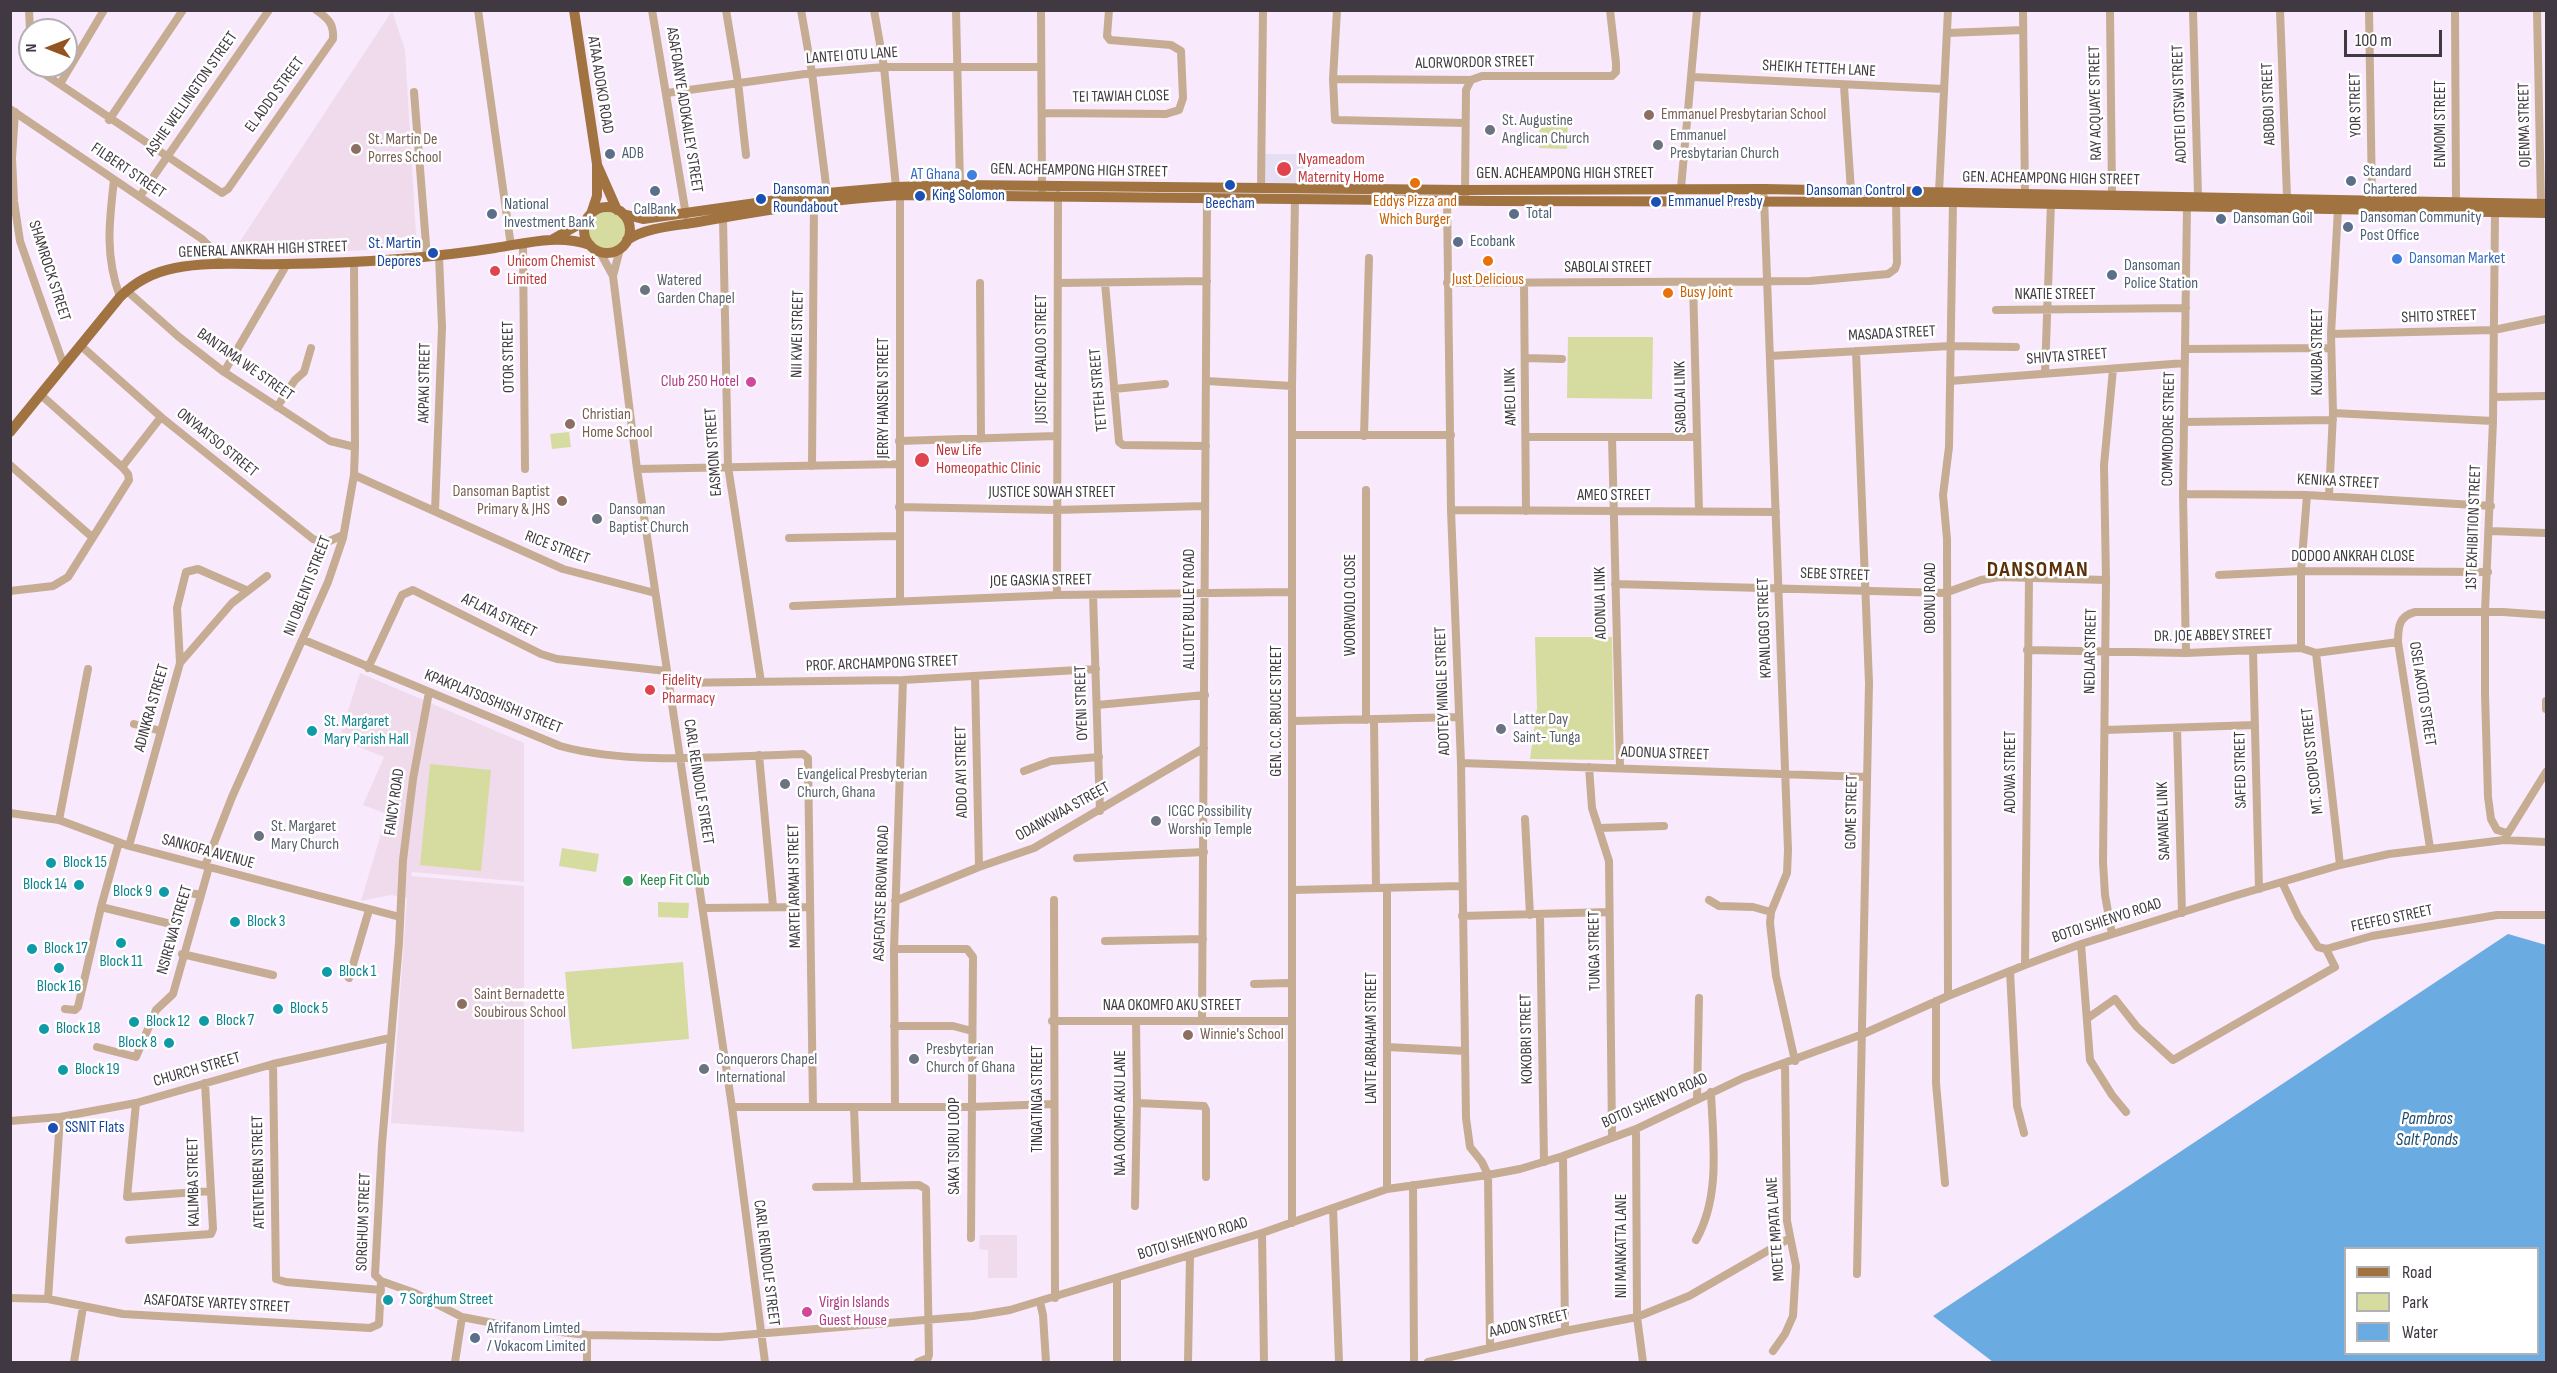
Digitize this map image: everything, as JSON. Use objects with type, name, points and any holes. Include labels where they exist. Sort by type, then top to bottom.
[{"type":"main road","name":"ATAA ADOKO ROAD","points":[[574,10],[597,164],[597,196],[589,217]]},
{"type":"main road","name":"ATAA ADOKO ROAD","points":[[597,164],[620,212]]},
{"type":"main road","name":"GEN. ACHEAMPONG HIGH STREET","points":[[624,244],[643,232],[814,203],[960,185],[1042,190],[1058,195],[1447,200],[1465,195],[1681,188],[1764,195],[1896,201],[1953,202],[2112,195],[2287,197],[2545,207]]},
{"type":"main road","name":"GEN. ACHEAMPONG HIGH STREET","points":[[620,212],[636,219],[686,215],[827,193],[1261,188],[1465,195],[1764,195],[1851,191],[1939,192],[2025,198],[2051,203],[2495,212],[2545,207]]},
{"type":"main road","points":[[603,208],[620,212],[629,226],[624,244],[611,253],[600,252],[590,245],[585,235],[589,217],[603,208]]},
{"type":"main road","name":"GENERAL ANKRAH HIGH STREET","points":[[551,239],[589,217]]},
{"type":"main road","name":"GENERAL ANKRAH HIGH STREET","points":[[10,432],[123,294],[156,273],[184,267],[354,262],[439,256],[551,239],[578,241],[590,245]]},
{"type":"street","points":[[60,84],[104,10]]},
{"type":"street","points":[[109,120],[183,10]]},
{"type":"street","name":"ASHIE WELLINGTON STREET","points":[[140,196],[269,10]]},
{"type":"street","name":"EL ADDO STREET","points":[[165,157],[218,192],[225,192],[333,39],[334,31],[329,19],[316,10]]},
{"type":"street","points":[[477,10],[511,246]]},
{"type":"street","name":"ASAFOANYE ADOKAILEY STREET","points":[[652,10],[686,215]]},
{"type":"street","points":[[726,10],[738,82],[746,155]]},
{"type":"street","points":[[801,10],[812,73],[827,193]]},
{"type":"street","name":"JERRY HANSEN STREET","points":[[874,10],[884,67],[898,191],[900,600]]},
{"type":"street","points":[[956,10],[960,185]]},
{"type":"street","points":[[1041,10],[1042,190]]},
{"type":"street","name":"TEI TAWIAH CLOSE","points":[[1042,113],[1166,114],[1179,110],[1183,98],[1181,51],[1171,45],[1112,42],[1107,36],[1109,10]]},
{"type":"street","points":[[1261,188],[1263,10]]},
{"type":"street","points":[[1337,10],[1333,79],[1335,120],[1465,123]]},
{"type":"street","name":"ALORWORDOR STREET","points":[[1333,79],[1471,80],[1482,76],[1612,76],[1616,72],[1610,10]]},
{"type":"street","points":[[1681,188],[1697,10]]},
{"type":"street","points":[[1939,192],[1948,10]]},
{"type":"street","points":[[2024,10],[2025,198]]},
{"type":"street","name":"RAY ACQUAYE STREET","points":[[2109,10],[2112,195]]},
{"type":"street","name":"ADOTEI OTSWI STREET","points":[[2193,10],[2198,196]]},
{"type":"street","name":"ABOBOI STREET","points":[[2280,10],[2287,197]]},
{"type":"street","name":"YOR STREET","points":[[2369,10],[2373,200]]},
{"type":"street","name":"ENMOMI STREET","points":[[2455,10],[2456,202]]},
{"type":"street","name":"OJENMA STREET","points":[[2537,10],[2543,84],[2545,207]]},
{"type":"street","points":[[1947,33],[2023,30]]},
{"type":"street","name":"LANTEI OTU LANE","points":[[667,93],[812,73],[884,67],[1041,67]]},
{"type":"street","name":"SHEIKH TETTEH LANE","points":[[1692,77],[1944,89]]},
{"type":"street","points":[[51,78],[165,157]]},
{"type":"street","points":[[1465,195],[1466,90],[1471,80]]},
{"type":"street","points":[[1844,86],[1851,191]]},
{"type":"street","points":[[414,92],[427,257]]},
{"type":"street","name":"FILBERT STREET","points":[[13,111],[211,246],[221,265]]},
{"type":"street","name":"SHAMROCK STREET","points":[[13,111],[14,201],[20,242],[64,366]]},
{"type":"street","points":[[114,180],[109,219],[109,253],[111,272],[123,294]]},
{"type":"street","name":"JUSTICE APALOO STREET","points":[[1057,595],[1058,195]]},
{"type":"street","name":"KPANLOGO STREET","points":[[1764,195],[1787,774],[1786,873],[1771,912],[1772,950],[1795,1061]]},
{"type":"street","name":"ALLOTEY BULLEY ROAD","points":[[1202,1021],[1207,197]]},
{"type":"street","name":"GEN. C.C. BRUCE STREET","points":[[1292,1223],[1291,592],[1295,198]]},
{"type":"street","name":"ADOTEY MINGLE STREET","points":[[1447,200],[1451,510],[1461,763],[1461,886],[1468,1136],[1470,1147],[1482,1162],[1488,1175]]},
{"type":"street","name":"SABOLAI STREET","points":[[1447,284],[1810,281],[1893,273],[1897,263],[1896,201]]},
{"type":"street","name":"OBONU ROAD","points":[[1948,996],[1945,593],[1947,539],[1943,495],[1949,447],[1953,202]]},
{"type":"street","name":"NII KWEI STREET","points":[[812,466],[814,203]]},
{"type":"street","points":[[2045,373],[2051,203]]},
{"type":"street","name":"COMMODORE STREET","points":[[2186,653],[2183,494],[2187,205]]},
{"type":"street","name":"KUKUBA STREET","points":[[2329,496],[2333,417],[2331,333],[2338,209]]},
{"type":"street","name":"1ST EXHIBITION STREET","points":[[2495,212],[2491,506],[2485,611],[2488,797],[2491,819],[2497,830],[2506,837]]},
{"type":"street","name":"EASMON STREET","points":[[723,218],[728,466],[761,682]]},
{"type":"street","name":"OTOR STREET","points":[[523,244],[525,469]]},
{"type":"street","name":"CARL REINDOLF STREET","points":[[613,276],[624,244]]},
{"type":"street","name":"CARL REINDOLF STREET","points":[[600,252],[613,276],[637,470],[732,1107],[765,1362]]},
{"type":"street","name":"AKPAKI STREET","points":[[435,511],[442,327],[439,256]]},
{"type":"street","points":[[1364,436],[1369,258]]},
{"type":"street","name":"NII OBLENTI STREET","points":[[207,867],[232,797],[328,582],[343,535],[354,475],[356,447],[354,262]]},
{"type":"street","points":[[224,372],[287,264]]},
{"type":"street","points":[[1058,283],[1207,281]]},
{"type":"street","points":[[980,283],[981,438]]},
{"type":"street","name":"TETTEH STREET","points":[[1105,283],[1118,438],[1122,445],[1206,446]]},
{"type":"street","name":"AMEO LINK","points":[[1524,283],[1526,511]]},
{"type":"street","name":"SABOLAI LINK","points":[[1693,283],[1699,511]]},
{"type":"street","name":"BANTAMA WE STREET","points":[[123,294],[224,372],[277,407],[330,441],[356,447]]},
{"type":"street","name":"NKATIE STREET","points":[[1996,310],[2186,308]]},
{"type":"street","name":"SHITO STREET","points":[[2331,333],[2494,330],[2547,319]]},
{"type":"street","name":"ONYAATSO STREET","points":[[80,345],[160,417],[313,539],[325,543],[343,535]]},
{"type":"street","name":"MASADA STREET","points":[[1770,356],[1950,346],[2016,347]]},
{"type":"street","points":[[277,407],[295,380],[304,372],[311,348]]},
{"type":"street","points":[[2185,349],[2331,348]]},
{"type":"street","name":"GOME STREET","points":[[1856,351],[1869,683],[1857,1274]]},
{"type":"street","points":[[1525,358],[1562,358]]},
{"type":"street","name":"SHIVTA STREET","points":[[1950,381],[2185,363]]},
{"type":"street","name":"NEDLAR STREET","points":[[2112,934],[2105,895],[2103,862],[2106,652],[2104,465],[2113,369]]},
{"type":"street","points":[[1206,381],[1292,386]]},
{"type":"street","points":[[1114,389],[1165,384]]},
{"type":"street","points":[[10,591],[53,586],[68,577],[127,486],[128,474],[122,467],[41,395]]},
{"type":"street","points":[[2493,397],[2547,396]]},
{"type":"street","points":[[122,467],[160,417]]},
{"type":"street","points":[[2184,422],[2333,417],[2493,421]]},
{"type":"street","points":[[1293,435],[1451,435]]},
{"type":"street","points":[[899,441],[1056,436]]},
{"type":"street","points":[[1526,437],[1697,437]]},
{"type":"street","name":"ADONUA LINK","points":[[1612,437],[1620,767]]},
{"type":"street","points":[[637,470],[728,466],[899,464]]},
{"type":"street","points":[[10,465],[92,537]]},
{"type":"street","name":"RICE STREET","points":[[354,475],[563,569],[655,593]]},
{"type":"street","name":"WOORWOLO CLOSE","points":[[1366,490],[1376,888]]},
{"type":"street","name":"KENIKA STREET","points":[[2183,494],[2307,495],[2491,506]]},
{"type":"street","points":[[2301,648],[2301,571],[2307,495]]},
{"type":"street","name":"JUSTICE SOWAH STREET","points":[[900,507],[1056,510],[1205,506]]},
{"type":"street","name":"AMEO STREET","points":[[1451,510],[1776,512]]},
{"type":"street","points":[[2490,531],[2547,533]]},
{"type":"street","points":[[789,538],[899,536]]},
{"type":"street","points":[[180,663],[177,608],[186,572],[198,569],[246,590]]},
{"type":"street","name":"DODOO ANKRAH CLOSE","points":[[2219,575],[2301,571],[2488,572]]},
{"type":"street","name":"ADINKRA STREET","points":[[129,846],[180,663],[226,609],[246,590],[267,576]]},
{"type":"street","points":[[1945,593],[1981,580],[1999,577],[2106,580]]},
{"type":"street","name":"ADOWA STREET","points":[[2025,965],[2029,578]]},
{"type":"street","name":"SEBE STREET","points":[[1615,584],[1945,593]]},
{"type":"street","name":"AFLATA STREET","points":[[368,668],[402,595],[413,590],[541,654],[557,659],[666,671]]},
{"type":"street","name":"JOE GASKIA STREET","points":[[793,606],[1057,595],[1291,592]]},
{"type":"street","name":"OYENI STREET","points":[[1093,595],[1100,811]]},
{"type":"street","name":"OSEI AKOTO STREET","points":[[2430,848],[2398,642],[2399,622],[2410,613],[2485,611],[2547,615]]},
{"type":"street","name":"KPAKPLATSOSHISHI STREET","points":[[304,640],[560,746],[583,753],[616,757],[680,757]]},
{"type":"street","name":"DR. JOE ABBEY STREET","points":[[2028,650],[2186,653],[2301,648],[2316,653],[2398,642]]},
{"type":"street","name":"SAFED STREET","points":[[2253,651],[2259,889]]},
{"type":"street","name":"MT. SCOPUS STREET","points":[[2316,653],[2340,865]]},
{"type":"street","points":[[59,820],[88,669]]},
{"type":"street","name":"PROF. ARCHAMPONG STREET","points":[[668,683],[903,680],[1096,669]]},
{"type":"street","name":"ADDO AYI STREET","points":[[975,676],[979,867]]},
{"type":"street","name":"ASAFOATSE BROWN ROAD","points":[[895,1107],[894,949],[903,680]]},
{"type":"street","name":"FANCY ROAD","points":[[400,917],[403,860],[411,790],[429,692]]},
{"type":"street","points":[[1097,705],[1205,695]]},
{"type":"street","points":[[2547,701],[2547,709]]},
{"type":"street","points":[[1293,721],[1459,717]]},
{"type":"street","points":[[134,724],[161,731]]},
{"type":"street","points":[[2105,730],[2255,725]]},
{"type":"street","name":"SAMANEA LINK","points":[[2176,728],[2182,913]]},
{"type":"street","name":"ODANKWAA STREET","points":[[895,901],[979,867],[1034,848],[1204,748]]},
{"type":"street","name":"MARTEI ARMAH STREET","points":[[680,757],[803,754],[808,758],[813,1107]]},
{"type":"street","points":[[759,755],[773,906]]},
{"type":"street","points":[[1024,771],[1051,761],[1099,757]]},
{"type":"street","name":"ADONUA STREET","points":[[1461,763],[1868,777]]},
{"type":"street","name":"TUNGA STREET","points":[[1590,767],[1591,803],[1608,856],[1612,1137]]},
{"type":"street","points":[[2506,837],[2547,772]]},
{"type":"street","name":"SANKOFA AVENUE","points":[[10,813],[59,820],[129,846],[400,917]]},
{"type":"street","points":[[1525,819],[1530,915]]},
{"type":"street","points":[[1599,828],[1664,826]]},
{"type":"street","name":"BOTOI SHIENYO ROAD","points":[[760,1334],[928,1320],[1001,1311],[1055,1298],[1262,1233],[1387,1189],[1488,1175],[1563,1156],[1636,1129],[1711,1092],[1863,1034],[2025,965],[2080,944],[2259,889],[2340,865],[2390,854],[2506,837],[2547,842]]},
{"type":"street","points":[[65,1009],[75,1010],[78,1007],[119,842]]},
{"type":"street","points":[[1077,858],[1204,852]]},
{"type":"street","name":"NSIREWA STREET","points":[[97,1047],[136,1057],[156,1010],[173,994],[207,867]]},
{"type":"street","points":[[2088,1018],[2115,999],[2137,1027],[2173,1060],[2335,967],[2326,949],[2318,947],[2298,916],[2282,882]]},
{"type":"street","points":[[1292,891],[1461,886]]},
{"type":"street","name":"LANTE ABRAHAM STREET","points":[[1387,1189],[1388,888]]},
{"type":"street","points":[[101,907],[171,924],[184,892],[201,895]]},
{"type":"street","name":"TINGATINGA STREET","points":[[1054,900],[1052,1021],[1055,1298]]},
{"type":"street","points":[[1709,900],[1719,906],[1753,907],[1771,912]]},
{"type":"street","points":[[703,908],[810,907]]},
{"type":"street","points":[[349,978],[369,910]]},
{"type":"street","points":[[1462,916],[1609,912]]},
{"type":"street","name":"KOKOBRI STREET","points":[[1540,915],[1544,1162]]},
{"type":"street","name":"FEEFEO STREET","points":[[2326,949],[2372,936],[2497,915],[2547,915]]},
{"type":"street","name":"SORGHUM STREET","points":[[400,917],[375,1275],[381,1285],[415,1293],[462,1317],[509,1326],[587,1335],[719,1337],[760,1334]]},
{"type":"street","points":[[1105,941],[1203,939]]},
{"type":"street","points":[[2080,944],[2090,1060],[2107,1089],[2126,1112]]},
{"type":"street","name":"SAKA TSURU LOOP","points":[[894,949],[967,949],[971,952],[971,1238]]},
{"type":"street","points":[[182,954],[273,975]]},
{"type":"street","points":[[2010,971],[2017,1106],[2024,1133]]},
{"type":"street","points":[[1254,984],[1288,983],[1292,985]]},
{"type":"street","points":[[1697,1098],[1699,998]]},
{"type":"street","points":[[1936,1001],[1936,1083],[1945,1183]]},
{"type":"street","name":"NAA OKOMFO AKU STREET","points":[[1052,1021],[1291,1021]]},
{"type":"street","name":"NAA OKOMFO AKU LANE","points":[[1135,1206],[1136,1021]]},
{"type":"street","points":[[894,1026],[953,1026],[972,1031]]},
{"type":"street","name":"CHURCH STREET","points":[[10,1121],[60,1117],[136,1102],[273,1064],[390,1038]]},
{"type":"street","points":[[1387,1047],[1465,1051]]},
{"type":"street","name":"ATENTENBEN STREET","points":[[273,1064],[276,1279],[286,1282],[381,1285]]},
{"type":"street","name":"MOETE MPATA LANE","points":[[1773,1351],[1785,1334],[1793,1316],[1796,1266],[1788,1221],[1785,1064]]},
{"type":"street","name":"KALIMBA STREET","points":[[129,1240],[211,1234],[213,1229],[205,1083]]},
{"type":"street","points":[[1696,1240],[1706,1222],[1710,1208],[1713,1163],[1711,1092]]},
{"type":"street","points":[[136,1102],[127,1197],[211,1191]]},
{"type":"street","points":[[1137,1103],[1204,1106],[1206,1110],[1206,1177]]},
{"type":"street","points":[[732,1107],[970,1107],[1053,1104]]},
{"type":"street","points":[[854,1108],[857,1185]]},
{"type":"street","points":[[48,1299],[60,1117]]},
{"type":"street","name":"NII MANKATTA LANE","points":[[1636,1129],[1637,1317],[1643,1362]]},
{"type":"street","points":[[1563,1156],[1565,1331]]},
{"type":"street","points":[[1488,1175],[1490,1348]]},
{"type":"street","points":[[816,1187],[919,1185],[926,1189],[929,1355],[928,1358],[918,1362]]},
{"type":"street","points":[[1413,1185],[1414,1362]]},
{"type":"street","points":[[1332,1208],[1339,1362]]},
{"type":"street","points":[[1262,1233],[1264,1362]]},
{"type":"street","name":"AADON STREET","points":[[1428,1362],[1637,1317],[1697,1292],[1791,1238]]},
{"type":"street","points":[[1188,1362],[1190,1256]]},
{"type":"street","points":[[1117,1279],[1117,1362]]},
{"type":"street","name":"ASAFOATSE YARTEY STREET","points":[[10,1298],[48,1299],[123,1314],[370,1328],[379,1324],[381,1285]]},
{"type":"street","points":[[1040,1302],[1046,1362]]},
{"type":"street","points":[[74,1362],[83,1307]]},
{"type":"street","points":[[455,1362],[462,1317]]},
{"type":"street","points":[[587,1335],[587,1362]]},
{"type":"shaded area","name":"St. Martin De Porres School","points":[[392,11],[405,50],[417,252],[396,252],[393,248],[318,253],[241,254],[233,252]]},
{"type":"shaded area","name":"Nyameadom Maternity Home","points":[[1265,154],[1303,154],[1303,183],[1265,184]]},
{"type":"shaded area","points":[[360,673],[524,743],[524,882],[412,872],[411,876],[524,886],[524,1132],[391,1123],[407,898],[391,895],[361,901],[387,814],[363,805],[384,757],[339,739]]},
{"type":"shaded area","points":[[980,1235],[1017,1235],[1017,1278],[988,1278],[988,1250],[979,1249]]},
{"type":"green space","points":[[1540,118],[1568,119],[1567,149],[1539,148]]},
{"type":"green space","points":[[607,212],[621,217],[626,231],[621,245],[607,250],[593,245],[588,231],[593,217]]},
{"type":"green space","points":[[1568,337],[1653,337],[1652,399],[1567,398]]},
{"type":"green space","points":[[569,432],[571,447],[552,449],[550,434]]},
{"type":"green space","points":[[1535,637],[1612,637],[1614,760],[1530,759],[1537,708]]},
{"type":"green space","points":[[430,764],[491,770],[481,871],[420,865]]},
{"type":"green space","points":[[562,848],[599,854],[596,872],[559,866]]},
{"type":"green space","points":[[658,902],[689,903],[688,918],[658,917]]},
{"type":"green space","points":[[683,962],[689,1039],[572,1049],[565,972]]},
{"type":"water","name":"Pambros Salt Ponds","points":[[2508,934],[2546,945],[2546,1362],[1993,1362],[1933,1316]]},
{"type":"place","name":"Emmanuel Presbytarian School","points":[[1649,115]]},
{"type":"place","name":"St. Augustine Anglican Church","points":[[1490,130]]},
{"type":"place","name":"Emmanuel Presbytarian Church","points":[[1658,145]]},
{"type":"place","name":"St. Martin De Porres School","points":[[356,149]]},
{"type":"place","name":"ADB","points":[[610,154]]},
{"type":"place","name":"Nyameadom Maternity Home","points":[[1284,169]]},
{"type":"place","name":"AT Ghana","points":[[972,175]]},
{"type":"place","name":"Standard Chartered","points":[[2351,181]]},
{"type":"place","name":"Eddys Pizza and Which Burger","points":[[1415,183]]},
{"type":"place","name":"Beecham","points":[[1230,185]]},
{"type":"place","name":"CalBank","points":[[655,191]]},
{"type":"place","name":"Dansoman Control","points":[[1917,191]]},
{"type":"place","name":"King Solomon","points":[[920,196]]},
{"type":"place","name":"Dansoman Roundabout","points":[[761,199]]},
{"type":"place","name":"Emmanuel Presby","points":[[1656,202]]},
{"type":"place","name":"National Investment Bank","points":[[492,214]]},
{"type":"place","name":"Total","points":[[1514,214]]},
{"type":"place","name":"Dansoman Goil","points":[[2221,219]]},
{"type":"place","name":"Dansoman Community Post Office","points":[[2348,227]]},
{"type":"place","name":"Ecobank","points":[[1458,242]]},
{"type":"place","name":"St. Martin Depores","points":[[433,253]]},
{"type":"place","name":"Dansoman Market","points":[[2397,259]]},
{"type":"place","name":"Just Delicious","points":[[1488,261]]},
{"type":"place","name":"Unicom Chemist Limited","points":[[495,271]]},
{"type":"place","name":"Dansoman Police Station","points":[[2112,275]]},
{"type":"place","name":"Watered Garden Chapel","points":[[645,290]]},
{"type":"place","name":"Busy Joint","points":[[1668,293]]},
{"type":"place","name":"Club 250 Hotel","points":[[751,382]]},
{"type":"place","name":"Christian Home School","points":[[570,424]]},
{"type":"place","name":"New Life Homeopathic Clinic","points":[[922,460]]},
{"type":"place","name":"Dansoman Baptist Primary & JHS","points":[[562,501]]},
{"type":"place","name":"Dansoman Baptist Church","points":[[597,519]]},
{"type":"place","name":"Fidelity Pharmacy","points":[[650,690]]},
{"type":"place","name":"Latter Day Saint- Tunga","points":[[1501,729]]},
{"type":"place","name":"St. Margaret Mary Parish Hall","points":[[312,731]]},
{"type":"place","name":"Evangelical Presbyterian Church, Ghana","points":[[785,784]]},
{"type":"place","name":"ICGC Possibility Worship Temple","points":[[1156,821]]},
{"type":"place","name":"St. Margaret Mary Church","points":[[259,836]]},
{"type":"place","name":"Block 15","points":[[51,863]]},
{"type":"place","name":"Keep Fit Club","points":[[628,881]]},
{"type":"place","name":"Block 14","points":[[79,885]]},
{"type":"place","name":"Block 9","points":[[164,892]]},
{"type":"place","name":"Block 3","points":[[235,922]]},
{"type":"place","name":"Block 11","points":[[121,943]]},
{"type":"place","name":"Block 17","points":[[32,949]]},
{"type":"place","name":"Block 16","points":[[59,968]]},
{"type":"place","name":"Block 1","points":[[327,972]]},
{"type":"place","name":"Saint Bernadette Soubirous School","points":[[462,1004]]},
{"type":"place","name":"Block 5","points":[[278,1009]]},
{"type":"place","name":"Block 7","points":[[204,1021]]},
{"type":"place","name":"Block 12","points":[[134,1022]]},
{"type":"place","name":"Block 18","points":[[44,1029]]},
{"type":"place","name":"Winnie's School","points":[[1188,1035]]},
{"type":"place","name":"Block 8","points":[[169,1043]]},
{"type":"place","name":"Presbyterian Church of Ghana","points":[[914,1059]]},
{"type":"place","name":"Conquerors Chapel International","points":[[704,1069]]},
{"type":"place","name":"Block 19","points":[[63,1070]]},
{"type":"place","name":"SSNIT Flats","points":[[53,1128]]},
{"type":"place","name":"7 Sorghum Street","points":[[388,1300]]},
{"type":"place","name":"Virgin Islands Guest House","points":[[807,1312]]},
{"type":"place","name":"Afrifanom Limted / Vokacom Limited","points":[[475,1338]]},
{"type":"district","name":"DANSOMAN","points":[[2038,570]]}]
